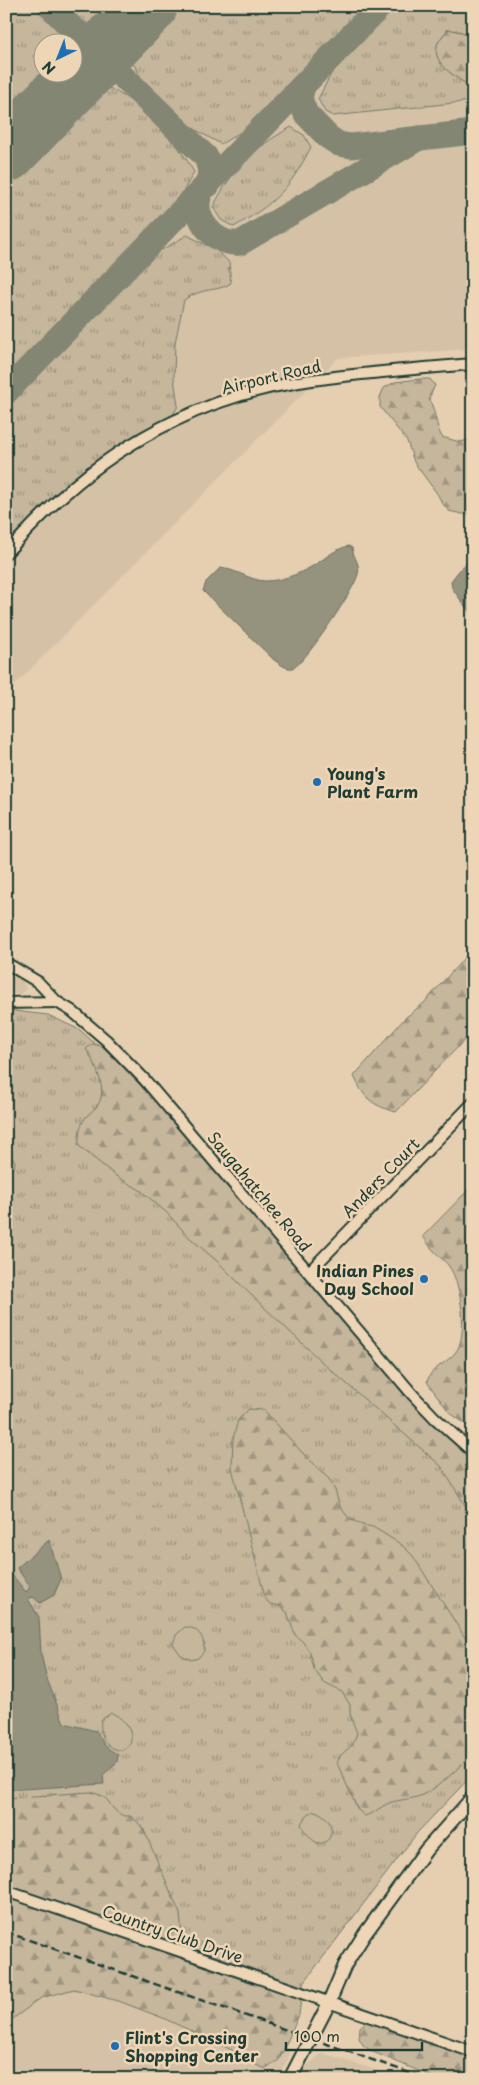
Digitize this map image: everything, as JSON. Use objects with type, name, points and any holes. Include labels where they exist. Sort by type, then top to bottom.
[{"type":"main road","points":[[290,2079],[329,2003],[345,1965],[382,1907],[426,1850],[473,1797]]},
{"type":"street","name":"Airport Road","points":[[6,553],[66,493],[100,465],[138,441],[214,404],[245,394],[297,382],[372,372],[473,364]]},
{"type":"street","points":[[6,962],[38,982],[57,1002]]},
{"type":"street","points":[[6,1003],[57,1002]]},
{"type":"street","name":"Saugahatchee Road","points":[[57,1002],[72,1011],[106,1040],[144,1079],[418,1401],[473,1452]]},
{"type":"street","name":"Anders Court","points":[[309,1272],[473,1103]]},
{"type":"street","name":"Country Club Drive","points":[[6,1891],[473,2052]]},
{"type":"shaded area","points":[[6,6],[473,6],[473,349],[338,358],[6,694]]},
{"type":"shaded area","points":[[473,523],[473,617],[452,588],[451,581],[461,568],[472,559],[470,529]]},
{"type":"shaded area","points":[[349,546],[352,548],[359,570],[355,582],[320,638],[301,661],[292,668],[274,660],[203,591],[206,582],[220,568],[232,570],[253,579],[276,580],[304,571],[333,552]]},
{"type":"shaded area","points":[[6,972],[22,980],[26,989],[20,994],[6,995]]},
{"type":"shaded area","points":[[49,1540],[61,1579],[54,1595],[40,1603],[33,1597],[28,1599],[39,1617],[41,1654],[47,1679],[64,1723],[96,1731],[106,1747],[118,1755],[117,1762],[103,1775],[104,1784],[6,1790],[6,1571],[8,1570],[26,1592],[30,1587],[17,1568]]},
{"type":"shaded area","points":[[6,1943],[282,2038],[290,2054],[279,2079],[6,2079]]},
{"type":"shaded area","points":[[322,2053],[405,2079],[291,2079]]},
{"type":"green space","points":[[6,6],[35,6],[61,32],[32,32],[32,82],[47,82],[6,124]]},
{"type":"green space","points":[[64,6],[120,6],[105,20],[93,24],[80,20]]},
{"type":"green space","points":[[177,6],[371,6],[303,77],[249,127],[221,144],[189,125],[161,102],[143,80],[129,56]]},
{"type":"green space","points":[[390,6],[473,6],[473,35],[448,29],[437,46],[436,53],[438,59],[447,70],[470,86],[473,85],[473,101],[333,116],[325,112],[318,99],[333,70]]},
{"type":"green space","points":[[448,29],[473,35],[473,85],[470,86],[453,75],[438,59],[436,53],[438,44]]},
{"type":"green space","points":[[102,84],[132,101],[156,120],[175,143],[194,172],[178,201],[126,259],[6,383],[6,184]]},
{"type":"green space","points":[[291,127],[304,135],[311,147],[288,185],[271,202],[234,227],[221,220],[213,207],[229,180],[254,152]]},
{"type":"green space","points":[[187,235],[216,250],[229,262],[231,283],[221,288],[197,293],[184,300],[175,343],[174,378],[178,406],[171,418],[132,439],[96,462],[53,496],[6,545],[6,403],[102,304],[158,252]]},
{"type":"green space","points":[[430,379],[435,385],[429,399],[442,437],[460,442],[473,439],[473,514],[449,511],[442,503],[414,462],[407,441],[380,407],[380,397],[384,388],[395,382]]},
{"type":"green space","points":[[473,948],[473,1031],[396,1112],[375,1104],[365,1096],[354,1076],[405,1018],[424,1003]]},
{"type":"green space","points":[[6,1010],[48,1015],[80,1030],[103,1051],[394,1385],[473,1462],[473,1774],[417,1833],[287,2005],[6,1909]]},
{"type":"green space","points":[[92,1044],[102,1046],[129,1073],[201,1152],[249,1212],[407,1396],[473,1457],[473,1518],[441,1466],[324,1364],[218,1262],[189,1237],[166,1212],[140,1190],[116,1176],[79,1146],[81,1125],[98,1105],[102,1092],[99,1077],[86,1049]]},
{"type":"green space","points":[[6,1150],[15,1161],[14,1167],[6,1173]]},
{"type":"green space","points":[[473,1185],[473,1429],[450,1413],[427,1382],[431,1373],[455,1353],[459,1345],[462,1335],[462,1310],[454,1276],[447,1264],[433,1250],[423,1236]]},
{"type":"green space","points":[[249,1409],[264,1410],[308,1459],[329,1479],[335,1490],[340,1507],[349,1518],[362,1525],[373,1527],[402,1545],[413,1556],[473,1650],[473,1754],[429,1791],[418,1797],[389,1803],[365,1816],[358,1810],[337,1763],[340,1756],[353,1744],[357,1733],[350,1715],[350,1705],[342,1692],[324,1683],[314,1669],[310,1653],[303,1642],[295,1635],[287,1612],[280,1606],[270,1604],[265,1598],[232,1468],[233,1439],[238,1420]]},
{"type":"green space","points":[[185,1627],[190,1627],[197,1631],[203,1642],[204,1651],[198,1658],[192,1660],[181,1655],[173,1644],[176,1635]]},
{"type":"green space","points":[[111,1713],[123,1721],[131,1735],[130,1744],[123,1750],[117,1750],[108,1745],[101,1731],[101,1720]]},
{"type":"green space","points":[[90,1792],[103,1796],[114,1809],[123,1815],[132,1817],[144,1830],[180,1914],[182,1935],[177,1945],[181,1955],[192,1962],[270,1985],[301,1999],[299,2015],[279,2060],[266,2069],[256,2065],[251,2059],[163,2018],[121,2002],[74,1989],[41,1998],[6,2024],[6,1798]]},
{"type":"green space","points":[[315,1811],[324,1816],[330,1823],[330,1836],[327,1841],[322,1843],[316,1842],[310,1837],[301,1824],[306,1816]]},
{"type":"green space","points":[[368,2020],[473,2056],[473,2079],[438,2079],[373,2052],[363,2045],[359,2038],[360,2027]]},
{"type":"taxiway","points":[[50,6],[73,29],[88,39],[97,41],[118,36]]},
{"type":"taxiway","points":[[6,392],[380,6]]},
{"type":"taxiway","points":[[118,36],[113,54],[118,72],[206,157],[210,170],[208,185]]},
{"type":"taxiway","points":[[82,37],[87,57],[82,68]]},
{"type":"taxiway","points":[[303,86],[300,99],[306,114],[328,137],[339,144],[351,146],[473,132]]},
{"type":"taxiway","points":[[200,194],[199,212],[207,229],[222,240],[240,243],[419,138]]},
{"type":"runway","points":[[6,152],[147,6]]},
{"type":"railway","points":[[6,1932],[427,2079]]},
{"type":"place","name":"Young's Plant Farm","points":[[317,782]]},
{"type":"place","name":"Indian Pines Day School","points":[[424,1279]]},
{"type":"place","name":"Flint's Crossing Shopping Center","points":[[115,2046]]}]
